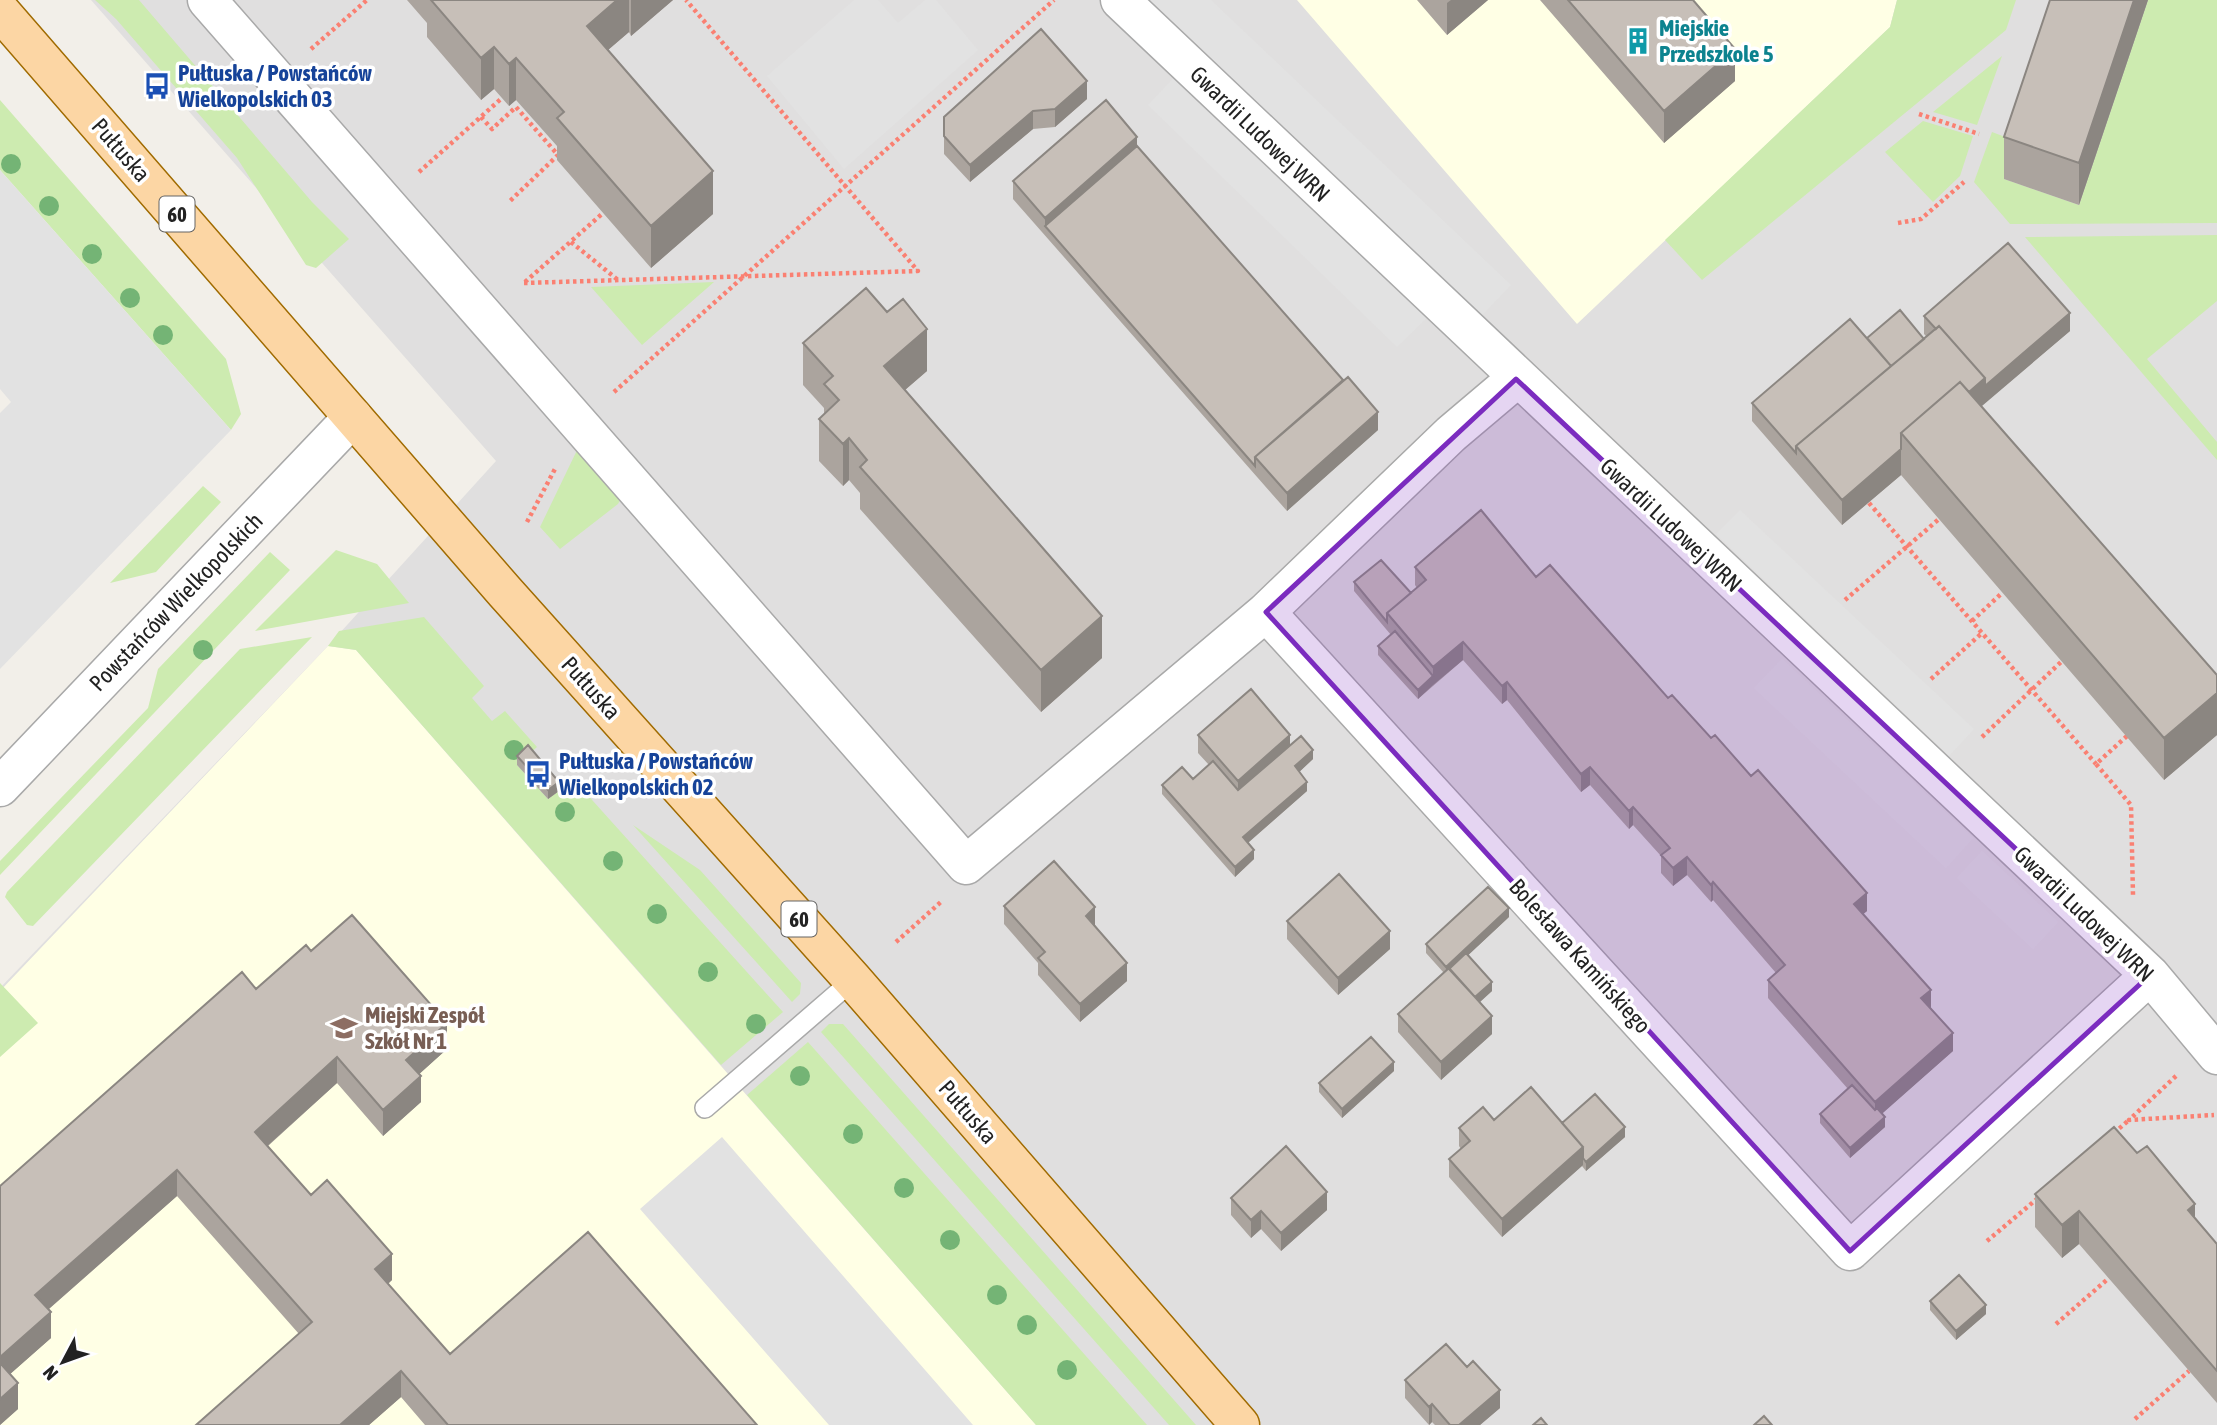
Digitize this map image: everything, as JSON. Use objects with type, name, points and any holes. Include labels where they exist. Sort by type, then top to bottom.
[{"type":"main road","name":"Pułtuska","points":[[0,11],[505,592],[853,980],[1240,1425]]},
{"type":"street","points":[[207,0],[966,865],[1266,612],[1451,434],[1516,379]]},
{"type":"street","name":"Gwardii Ludowej WRN","points":[[1120,0],[1516,379],[2150,975],[2217,1055]]},
{"type":"street","name":"Powstańców Wielkopolskich","points":[[0,788],[353,417]]},
{"type":"street","name":"Bolesława Kamińskiego","points":[[1266,612],[1850,1251],[2150,975]]},
{"type":"lane","points":[[705,1108],[853,980]]},
{"type":"path","points":[[276,80],[367,0]]},
{"type":"path","points":[[603,213],[524,283],[918,271],[687,0]]},
{"type":"path","points":[[527,522],[579,423],[1054,0]]},
{"type":"path","points":[[456,139],[502,98]]},
{"type":"path","points":[[481,117],[492,128],[516,107],[558,155],[510,201]]},
{"type":"path","points":[[1919,114],[1979,135]]},
{"type":"path","points":[[1898,223],[1921,219],[1964,182]]},
{"type":"path","points":[[571,242],[619,280]]},
{"type":"path","points":[[1869,503],[2131,805],[2133,896]]},
{"type":"path","points":[[1845,600],[1939,519]]},
{"type":"path","points":[[1972,621],[2003,593]]},
{"type":"path","points":[[1931,679],[1982,633]]},
{"type":"path","points":[[1982,737],[2062,661]]},
{"type":"path","points":[[2096,764],[2127,736]]},
{"type":"path","points":[[896,943],[955,890],[966,865]]},
{"type":"path","points":[[2109,1137],[2176,1079],[2178,1072]]},
{"type":"path","points":[[2129,1120],[2214,1115]]},
{"type":"path","points":[[1987,1241],[2048,1189]]},
{"type":"path","points":[[2056,1324],[2109,1278]]},
{"type":"path","points":[[2135,1419],[2189,1371]]},
{"type":"highlighted area","points":[[1516,379],[2150,975],[1850,1251],[1266,612]]},
{"type":"shaded area","points":[[91,0],[2217,0],[2217,1425],[0,1425],[0,988],[328,646],[496,461]]},
{"type":"shaded area","points":[[854,0],[878,0],[898,23],[925,0],[936,0],[978,50],[844,169],[767,76]]},
{"type":"shaded area","points":[[1147,0],[1211,0],[1511,285],[1467,331],[1440,305],[1397,347],[1148,105],[1187,64]]},
{"type":"shaded area","points":[[1297,0],[1897,0],[1890,27],[1577,324]]},
{"type":"shaded area","points":[[0,170],[231,430],[0,669],[0,413],[11,402],[0,389]]},
{"type":"shaded area","points":[[1740,510],[1974,729],[1949,756],[1716,534]]},
{"type":"shaded area","name":"Miejski Zespół Szkół Nr 1","points":[[328,646],[356,650],[1036,1425],[0,1425],[0,991]]},
{"type":"shaded area","points":[[1782,659],[1973,838],[1946,868],[1754,688]]},
{"type":"shaded area","points":[[1982,851],[2058,922],[2033,949],[1957,878]]},
{"type":"shaded area","points":[[722,1137],[973,1425],[829,1425],[640,1209]]},
{"type":"green space","points":[[95,0],[139,0],[312,202],[349,239],[316,268],[306,265],[237,158],[116,19]]},
{"type":"green space","points":[[1897,0],[2016,0],[2006,30],[1702,280],[1665,240],[1890,27]]},
{"type":"green space","points":[[2148,0],[2217,0],[2217,223],[2010,224],[1974,182],[1992,132],[2016,141],[2004,179],[2079,205]]},
{"type":"green space","points":[[2002,56],[1977,125],[1933,112]]},
{"type":"green space","points":[[0,100],[226,359],[241,414],[231,430],[0,170]]},
{"type":"green space","points":[[1923,121],[1973,136],[1960,176],[1933,202],[1885,152]]},
{"type":"green space","points":[[2217,235],[2217,301],[2147,359],[2217,442],[2217,460],[2025,237]]},
{"type":"green space","points":[[714,282],[642,345],[591,287]]},
{"type":"green space","points":[[580,444],[623,495],[618,504],[560,549],[540,527]]},
{"type":"green space","points":[[203,486],[221,502],[156,572],[110,583]]},
{"type":"green space","points":[[336,550],[377,564],[409,603],[255,631]]},
{"type":"green space","points":[[270,552],[290,570],[0,875],[0,861],[148,708],[158,669]]},
{"type":"green space","points":[[424,617],[484,686],[472,698],[492,721],[505,711],[537,747],[517,765],[548,799],[568,784],[579,795],[584,791],[783,1012],[721,1065],[356,650],[328,646],[339,631]]},
{"type":"green space","points":[[312,637],[33,926],[27,925],[5,897],[7,892],[240,649]]},
{"type":"green space","points":[[633,825],[700,870],[801,983],[800,994],[792,1002]]},
{"type":"green space","points":[[0,983],[38,1023],[0,1057]]},
{"type":"green space","points":[[829,1024],[843,1024],[1196,1425],[1169,1425],[821,1032]]},
{"type":"green space","points":[[808,1042],[1147,1425],[1036,1425],[747,1095]]},
{"type":"building","points":[[431,0],[617,0],[587,26],[713,171],[651,226],[557,118],[564,112],[516,58],[509,64],[494,47],[481,58]]},
{"type":"building","name":"Miejskie Przedszkole 5","points":[[1568,0],[1693,0],[1735,49],[1664,111]]},
{"type":"building","points":[[2050,0],[2134,0],[2079,163],[2004,137]]},
{"type":"building","points":[[1041,29],[1087,81],[1055,109],[1033,111],[970,165],[944,136],[944,117]]},
{"type":"building","points":[[1106,100],[1137,137],[1045,218],[1013,181]]},
{"type":"building","points":[[1137,146],[1343,380],[1255,457],[1255,466],[1045,226]]},
{"type":"building","points":[[2008,243],[2070,313],[1985,386],[1985,378],[1939,326],[1936,329],[1924,316]]},
{"type":"building","points":[[866,288],[887,312],[903,299],[927,329],[884,366],[1102,616],[1041,670],[860,467],[867,460],[849,438],[843,444],[819,419],[839,400],[824,384],[833,376],[803,343]]},
{"type":"building","points":[[1900,310],[1924,339],[1891,366],[1867,338]]},
{"type":"building","points":[[1850,319],[1891,366],[1796,446],[1796,453],[1752,403]]},
{"type":"building","points":[[1939,326],[1985,378],[1969,392],[1960,382],[1901,433],[1901,449],[1842,500],[1796,446]]},
{"type":"building","points":[[1348,377],[1378,412],[1287,493],[1255,457]]},
{"type":"building","points":[[1960,382],[2217,675],[2217,693],[2164,738],[1901,433]]},
{"type":"building","points":[[1481,510],[1536,577],[1550,565],[1668,698],[1672,695],[1711,738],[1715,735],[1751,776],[1758,770],[1867,893],[1854,904],[1931,990],[1921,998],[1953,1033],[1875,1102],[1768,980],[1785,965],[1713,882],[1711,885],[1687,857],[1673,868],[1661,855],[1670,848],[1633,807],[1629,811],[1590,767],[1581,774],[1507,682],[1502,686],[1463,642],[1433,667],[1387,613],[1426,580],[1415,567]]},
{"type":"building","points":[[1381,560],[1411,593],[1387,613],[1387,622],[1354,582]]},
{"type":"building","points":[[1395,631],[1433,676],[1418,690],[1378,646]]},
{"type":"building","points":[[1251,689],[1290,735],[1238,781],[1198,735]]},
{"type":"building","points":[[1301,736],[1313,750],[1295,766],[1307,782],[1243,837],[1254,850],[1235,867],[1162,785],[1182,767],[1193,779],[1213,761],[1238,790]]},
{"type":"building","points":[[528,745],[559,782],[548,790],[517,756]]},
{"type":"building","points":[[1054,861],[1095,907],[1086,916],[1127,963],[1080,1004],[1038,958],[1045,952],[1004,906]]},
{"type":"building","points":[[1339,874],[1390,931],[1338,978],[1287,921]]},
{"type":"building","points":[[1488,887],[1509,908],[1446,967],[1426,944]]},
{"type":"building","points":[[352,915],[447,1023],[406,1060],[421,1076],[383,1110],[337,1057],[255,1132],[311,1195],[327,1180],[392,1254],[375,1269],[450,1354],[588,1232],[757,1425],[448,1425],[401,1371],[340,1425],[196,1425],[312,1322],[177,1170],[35,1295],[51,1312],[0,1357],[0,1186],[242,972],[256,989],[306,945],[311,951]]},
{"type":"building","points":[[1466,953],[1492,982],[1475,997],[1449,969]]},
{"type":"building","points":[[1449,968],[1492,1016],[1441,1062],[1398,1014]]},
{"type":"building","points":[[1371,1037],[1394,1062],[1342,1109],[1319,1083]]},
{"type":"building","points":[[1852,1085],[1885,1117],[1850,1148],[1820,1114]]},
{"type":"building","points":[[1531,1087],[1583,1147],[1502,1219],[1449,1159],[1470,1141],[1459,1128],[1483,1107],[1494,1120]]},
{"type":"building","points":[[1595,1094],[1625,1127],[1586,1162],[1583,1158],[1583,1147],[1562,1123]]},
{"type":"building","points":[[2114,1127],[2137,1153],[2147,1146],[2195,1204],[2188,1210],[2217,1244],[2217,1371],[2079,1211],[2062,1225],[2035,1194]]},
{"type":"building","points":[[1286,1146],[1327,1192],[1281,1233],[1261,1211],[1251,1220],[1231,1198]]},
{"type":"building","points":[[1959,1275],[1986,1305],[1956,1331],[1930,1301]]},
{"type":"building","points":[[1446,1344],[1467,1367],[1473,1361],[1500,1390],[1459,1425],[1450,1425],[1432,1404],[1429,1407],[1405,1380]]},
{"type":"building","points":[[0,1363],[18,1383],[0,1399]]},
{"type":"building","points":[[1764,1416],[1772,1425],[1754,1425]]},
{"type":"building","points":[[1541,1418],[1547,1425],[1533,1425]]},
{"type":"place","name":"Miejskie Przedszkole 5","points":[[1638,41]]},
{"type":"place","name":"Pułtuska / Powstańców Wielkopolskich 03","points":[[157,86]]},
{"type":"place","name":"Pułtuska / Powstańców Wielkopolskich 02","points":[[538,774]]},
{"type":"place","name":"Miejski Zespół Szkół Nr 1","points":[[344,1028]]}]
